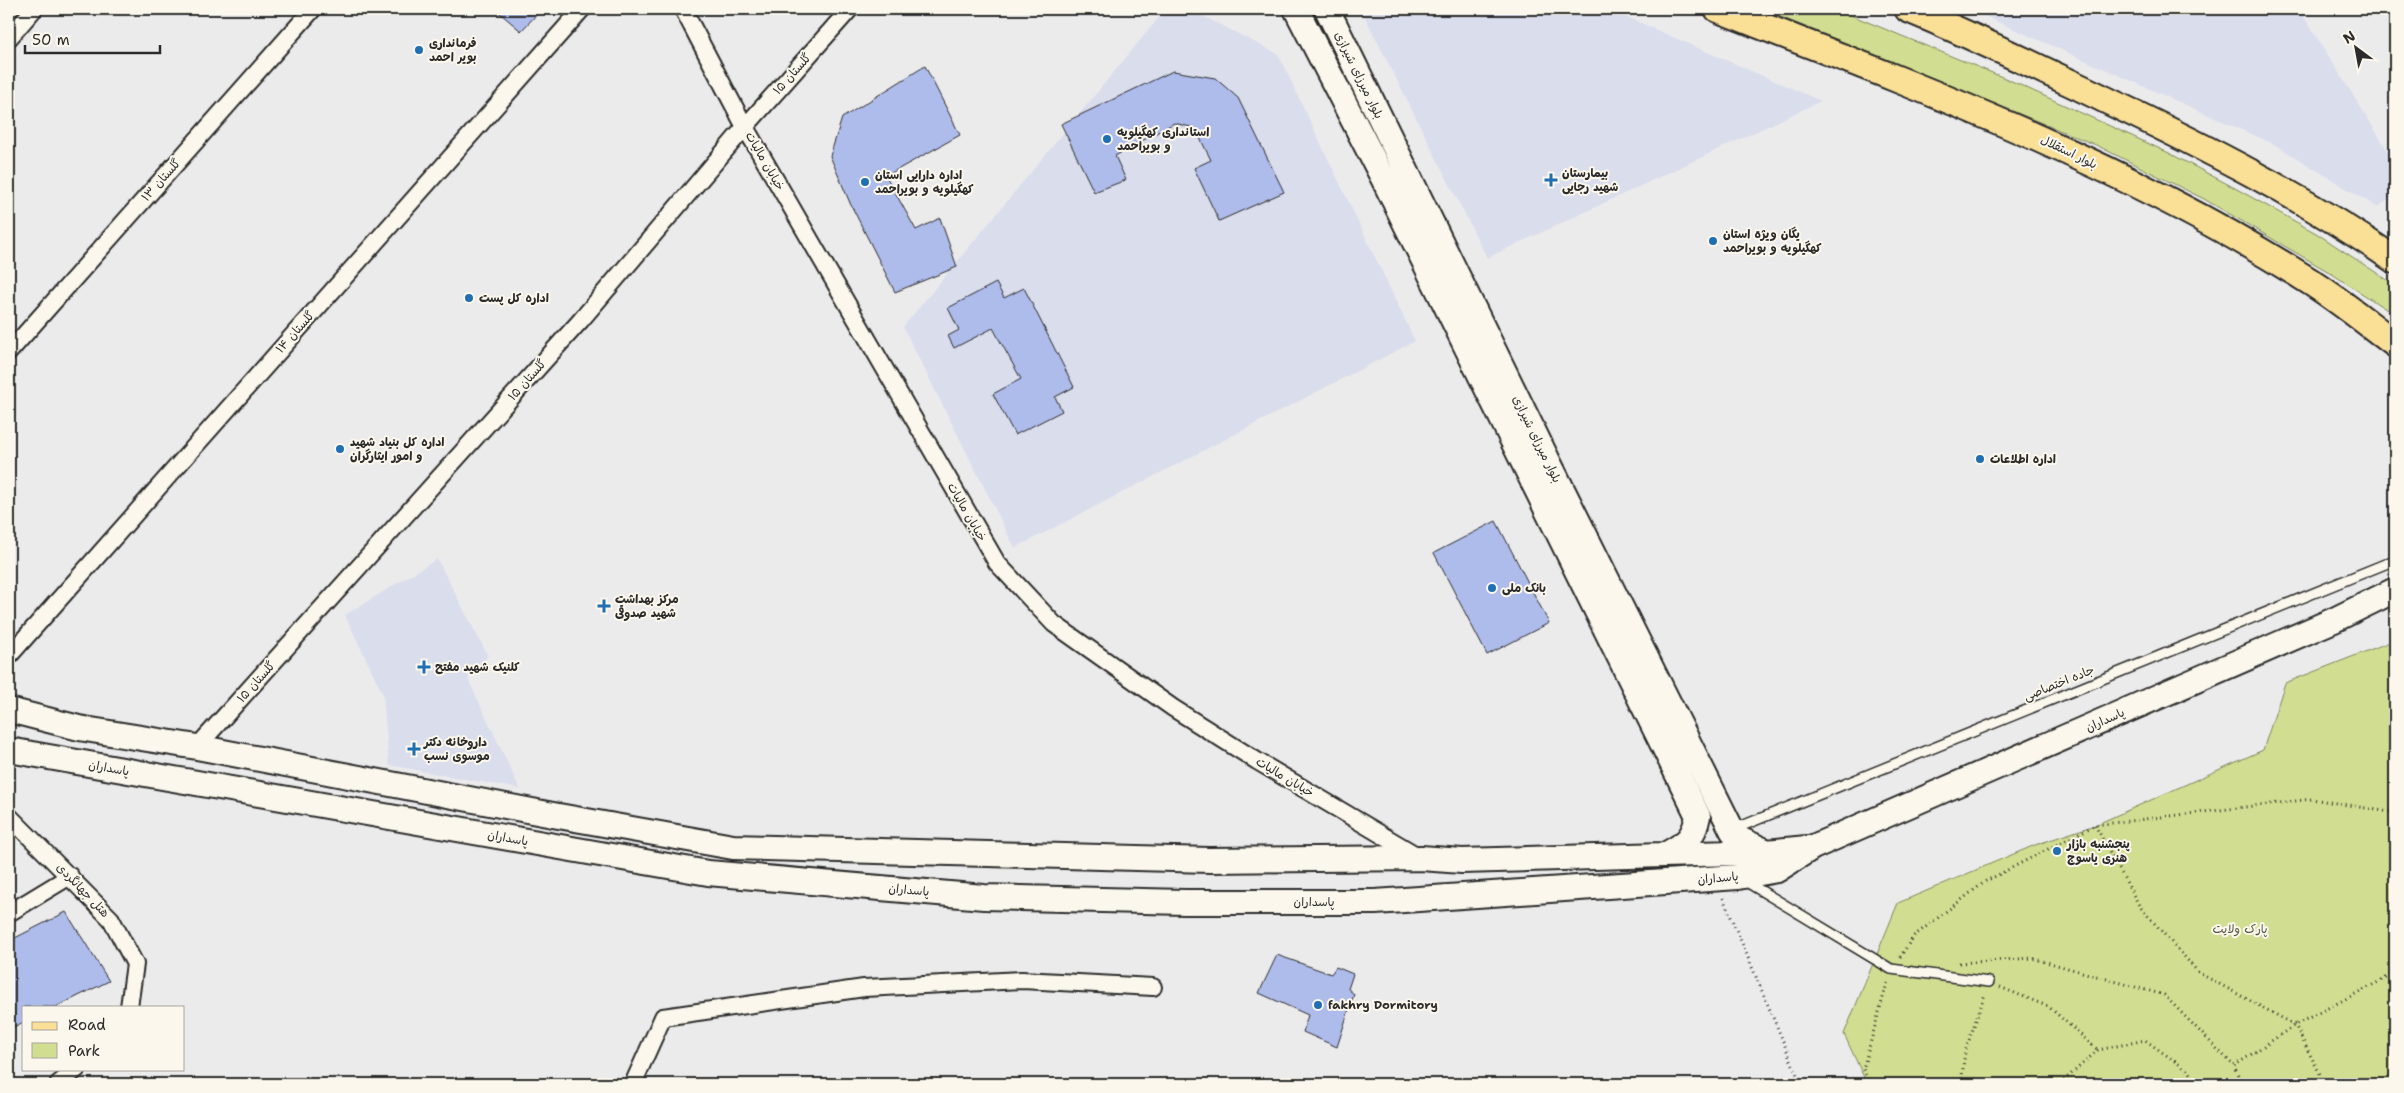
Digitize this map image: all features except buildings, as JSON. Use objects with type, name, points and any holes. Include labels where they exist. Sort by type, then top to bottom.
[{"type":"main road","name":"بلوار میرزای شیرازی","points":[[1296,9],[1383,178],[1698,816],[1695,833],[1685,844],[1664,856]]},
{"type":"main road","name":"بلوار میرزای شیرازی","points":[[1327,9],[1548,461],[1732,830],[1738,838],[1766,852]]},
{"type":"main road","name":"بلوار استقلال","points":[[1718,9],[2013,126],[2133,183],[2226,232],[2307,280],[2395,344]]},
{"type":"main road","points":[[1908,9],[2088,91],[2260,176],[2353,231],[2395,260]]},
{"type":"main road","name":"پاسداران","points":[[9,750],[708,873],[984,897],[1185,902],[1374,902],[1533,892],[1738,877],[1777,870],[1813,847],[2334,620],[2395,590]]},
{"type":"main road","name":"پاسداران","points":[[9,710],[79,728],[197,747],[553,815],[733,847],[1199,860],[1421,858],[1462,861],[1664,856],[1699,852],[1766,852],[1813,847]]},
{"type":"main road","points":[[1531,858],[1517,864],[1514,873],[1518,885],[1533,892]]},
{"type":"main road","points":[[1454,896],[1471,887],[1475,878],[1473,868],[1462,861]]},
{"type":"street","points":[[9,38],[34,9]]},
{"type":"street","name":"گلستان ۱۳","points":[[9,352],[313,9]]},
{"type":"street","name":"گلستان ۱۴","points":[[9,656],[582,9]]},
{"type":"street","name":"خیابان مالیات","points":[[683,9],[745,127],[997,563],[1054,624],[1173,708],[1257,761],[1421,858]]},
{"type":"street","name":"گلستان ۱۵","points":[[197,747],[581,320],[745,127],[850,9]]},
{"type":"street","name":"هتل جهانگردی","points":[[9,816],[111,919],[135,964],[129,1006]]},
{"type":"street","points":[[9,913],[70,876]]},
{"type":"street","points":[[632,1084],[663,1017],[864,988],[1022,980],[1153,987]]},
{"type":"street","points":[[58,1084],[76,1070]]},
{"type":"lane","name":"جاده اختصاصی","points":[[1732,830],[2381,565],[2395,562]]},
{"type":"lane","points":[[1738,877],[1891,969],[1989,982]]},
{"type":"path","points":[[1870,1084],[1863,1069],[1891,969],[1914,936],[1986,881],[2095,825],[2312,799],[2395,813]]},
{"type":"path","points":[[2095,825],[2140,907],[2199,974],[2295,1025],[2325,1084]]},
{"type":"path","points":[[1715,879],[1801,1084]]},
{"type":"path","points":[[1957,964],[2032,958],[2164,994],[2234,1066],[2242,1084]]},
{"type":"path","points":[[2234,1066],[2295,1025],[2394,974],[2395,997]]},
{"type":"path","points":[[1960,1084],[1965,1052],[1989,982],[2050,1007],[2098,1050]]},
{"type":"path","points":[[2060,1084],[2098,1050],[2145,1040],[2190,1072],[2196,1084]]},
{"type":"shaded area","points":[[1166,9],[1189,9],[1278,54],[1415,341],[1015,548],[903,327]]},
{"type":"shaded area","name":"بیمارستان شهید رجایی","points":[[1361,9],[1608,9],[1821,101],[1487,258]]},
{"type":"shaded area","points":[[1969,9],[2299,9],[2395,162],[2395,196],[2377,207],[2274,144]]},
{"type":"shaded area","name":"کلنیک شهید مفتح","points":[[437,559],[488,656],[468,679],[520,789],[389,765],[383,694],[345,615]]},
{"type":"green space","points":[[1761,9],[1836,9],[2007,79],[2169,153],[2316,233],[2395,285],[2395,315],[2329,272],[2204,199],[2096,145]]},
{"type":"green space","name":"پارک ولایت","points":[[2395,640],[2395,1084],[1867,1084],[1844,1034],[1898,903],[2035,845],[2095,825],[2263,750],[2285,683]]},
{"type":"place","name":"فرمانداری بویر احمد","points":[[419,50]]},
{"type":"place","name":"استانداری کهگیلویه و بویراحمد","points":[[1107,139]]},
{"type":"place","name":"بیمارستان شهید رجایی","points":[[1551,180]]},
{"type":"place","name":"اداره دارایی استان کهگیلویه و بویراحمد","points":[[865,182]]},
{"type":"place","name":"یگان ویژه استان کهگیلویه و بویراحمد","points":[[1713,241]]},
{"type":"place","name":"اداره کل پست","points":[[469,298]]},
{"type":"place","name":"اداره کل بنیاد شهید و امور ایثارگران","points":[[340,449]]},
{"type":"place","name":"اداره اطلاعات","points":[[1980,459]]},
{"type":"place","name":"بانک ملی","points":[[1492,588]]},
{"type":"place","name":"مرکز بهداشت شهید صدوقی","points":[[604,606]]},
{"type":"place","name":"کلنیک شهید مفتح","points":[[424,667]]},
{"type":"place","name":"داروخانه دكتر موسوی نسب","points":[[414,749]]},
{"type":"place","name":"پنجشنبه بازار هنری یاسوج","points":[[2057,851]]},
{"type":"place","name":"fakhry Dormitory","points":[[1318,1005]]}]
